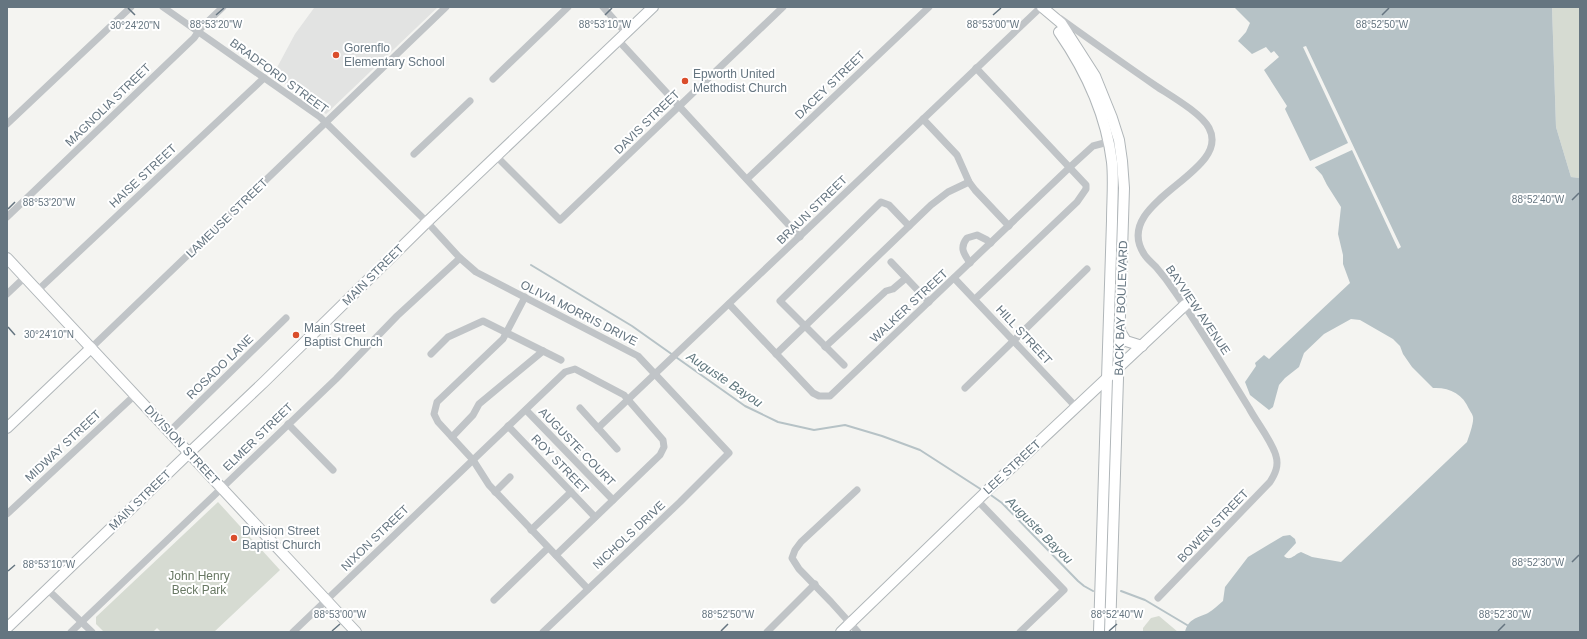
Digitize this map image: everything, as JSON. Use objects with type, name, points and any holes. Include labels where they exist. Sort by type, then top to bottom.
[{"type":"main road","name":"MAIN STREET","points":[[7,628],[266,381],[427,222],[653,7]]},
{"type":"main road","name":"BACK BAY BOULEVARD","points":[[1042,7],[1063,37],[1089,82],[1098,106],[1112,163],[1099,632]]},
{"type":"main road","name":"BACK BAY BOULEVARD","points":[[1042,7],[1060,23],[1075,43],[1095,76],[1112,118],[1122,161],[1124,188],[1110,632]]},
{"type":"main road","name":"DIVISION STREET","points":[[7,258],[356,632]]},
{"type":"main road","name":"LEE STREET","points":[[841,632],[979,498],[1077,408],[1184,305]]},
{"type":"main road","points":[[1120,331],[1126,341],[1142,346]]},
{"type":"main road","name":"LAMEUSE STREET","points":[[7,428],[91,348]]},
{"type":"main road","points":[[1085,400],[1093,399],[1100,402],[1106,408]]},
{"type":"street","points":[[7,124],[132,7]]},
{"type":"street","name":"BRADFORD STREET","points":[[163,7],[312,110],[427,222]]},
{"type":"street","name":"MAGNOLIA STREET","points":[[7,217],[119,110],[223,7]]},
{"type":"street","name":"LAMEUSE STREET","points":[[91,348],[446,7]]},
{"type":"street","points":[[493,79],[568,7]]},
{"type":"street","points":[[603,7],[622,37],[680,107],[800,237]]},
{"type":"street","name":"DAVIS STREET","points":[[497,157],[560,220],[783,7]]},
{"type":"street","name":"DACEY STREET","points":[[747,179],[929,7]]},
{"type":"street","name":"BAYVIEW AVENUE","points":[[1042,7],[1187,107],[1208,127],[1212,135],[1211,147],[1206,157],[1148,210],[1139,227],[1138,240],[1144,254],[1168,282],[1184,305],[1271,445],[1276,457],[1277,467]]},
{"type":"street","name":"BRAUN STREET","points":[[598,428],[800,237],[923,118],[1042,7]]},
{"type":"street","points":[[975,299],[1081,198],[1086,189],[1086,185],[1070,167],[976,68]]},
{"type":"street","name":"HAISE STREET","points":[[37,291],[264,78]]},
{"type":"street","points":[[414,154],[470,101]]},
{"type":"street","points":[[923,118],[957,155],[969,182],[975,190],[1009,226]]},
{"type":"street","name":"WALKER STREET","points":[[729,304],[813,393],[819,396],[830,396],[1070,167],[1093,146],[1108,142]]},
{"type":"street","points":[[776,354],[939,198],[969,182]]},
{"type":"street","points":[[844,365],[780,301],[881,202],[889,205],[909,226]]},
{"type":"street","name":"OLIVIA MORRIS DRIVE","points":[[427,222],[460,258],[476,272],[638,356],[729,453]]},
{"type":"street","points":[[970,263],[962,251],[967,238],[977,235],[991,243]]},
{"type":"street","name":"ELMER STREET","points":[[71,632],[359,357],[397,316],[460,258]]},
{"type":"street","points":[[891,262],[929,302]]},
{"type":"street","points":[[965,388],[1087,269]]},
{"type":"street","points":[[7,294],[25,277]]},
{"type":"street","points":[[825,347],[886,291],[893,289],[906,278]]},
{"type":"street","name":"HILL STREET","points":[[954,278],[1077,408]]},
{"type":"street","points":[[525,297],[500,343],[437,402],[434,414],[438,422],[473,460],[495,492],[588,589]]},
{"type":"street","name":"ROSADO LANE","points":[[169,432],[286,318]]},
{"type":"street","points":[[431,354],[448,338],[479,322],[487,322],[561,360]]},
{"type":"street","points":[[452,437],[473,415],[479,404],[543,351]]},
{"type":"street","name":"AUGUSTE COURT","points":[[473,460],[565,372],[571,369],[578,370],[614,389],[628,400],[663,440],[664,447],[660,455],[556,556]]},
{"type":"street","name":"MIDWAY STREET","points":[[7,514],[135,395]]},
{"type":"street","points":[[580,408],[617,450]]},
{"type":"street","name":"AUGUSTE COURT","points":[[526,410],[613,500]]},
{"type":"street","points":[[288,424],[333,470]]},
{"type":"street","name":"ROY STREET","points":[[508,426],[595,517]]},
{"type":"street","name":"NICHOLS DRIVE","points":[[543,632],[680,502],[729,453]]},
{"type":"street","name":"NIXON STREET","points":[[293,632],[473,460]]},
{"type":"street","name":"BOWEN STREET","points":[[1158,598],[1270,482],[1276,472],[1277,467]]},
{"type":"street","points":[[495,492],[510,477]]},
{"type":"street","points":[[857,490],[801,542],[795,550],[792,559],[799,569],[815,584],[858,632]]},
{"type":"street","points":[[531,530],[571,492]]},
{"type":"street","points":[[979,498],[1064,590],[1020,632]]},
{"type":"street","points":[[494,600],[548,548]]},
{"type":"street","points":[[767,632],[815,584]]},
{"type":"street","points":[[47,589],[92,632]]},
{"type":"shaded area","name":"Gorenflo Elementary School","points":[[314,7],[438,7],[326,114],[273,75],[295,34]]},
{"type":"shaded area","points":[[1234,7],[1552,7],[1556,127],[1571,177],[1580,178],[1580,632],[1185,632],[1188,624],[1208,613],[1223,601],[1225,587],[1248,557],[1283,536],[1290,535],[1295,539],[1296,543],[1284,556],[1286,558],[1290,558],[1301,552],[1312,557],[1341,562],[1467,442],[1473,420],[1473,416],[1463,399],[1455,392],[1450,390],[1433,388],[1412,367],[1403,354],[1400,346],[1393,339],[1360,320],[1351,319],[1324,334],[1304,353],[1299,367],[1279,385],[1273,407],[1269,410],[1250,395],[1245,382],[1256,366],[1255,363],[1264,355],[1269,359],[1350,283],[1343,264],[1343,255],[1338,234],[1341,207],[1322,175],[1311,163],[1285,109],[1287,106],[1264,70],[1279,57],[1274,51],[1271,53],[1266,47],[1252,54],[1238,41],[1246,32],[1250,23]]},
{"type":"green space","points":[[1552,7],[1580,7],[1580,178],[1571,177],[1556,127]]},
{"type":"green space","name":"John Henry Beck Park","points":[[218,502],[280,570],[214,632],[161,632],[157,628],[153,632],[104,632],[96,624],[96,617]]},
{"type":"green space","points":[[1159,616],[1178,632],[1143,632],[1143,628],[1151,618]]},
{"type":"pier","points":[[1306,46],[1401,247],[1398,249],[1352,150],[1313,168],[1308,162],[1348,143],[1303,47]]},
{"type":"waterway","name":"Auguste Bayou","points":[[531,265],[632,326],[745,406],[778,422],[814,430],[845,425],[882,436],[920,450],[982,490]]},
{"type":"waterway","name":"Auguste Bayou","points":[[988,493],[1002,503],[1078,581],[1093,591]]},
{"type":"waterway","name":"Auguste Bayou","points":[[1121,591],[1145,600],[1187,625]]},
{"type":"place","name":"Gorenflo Elementary School","points":[[336,55]]},
{"type":"place","name":"Epworth United Methodist Church","points":[[685,81]]},
{"type":"place","name":"Main Street Baptist Church","points":[[296,335]]},
{"type":"place","name":"Division Street Baptist Church","points":[[234,538]]}]
